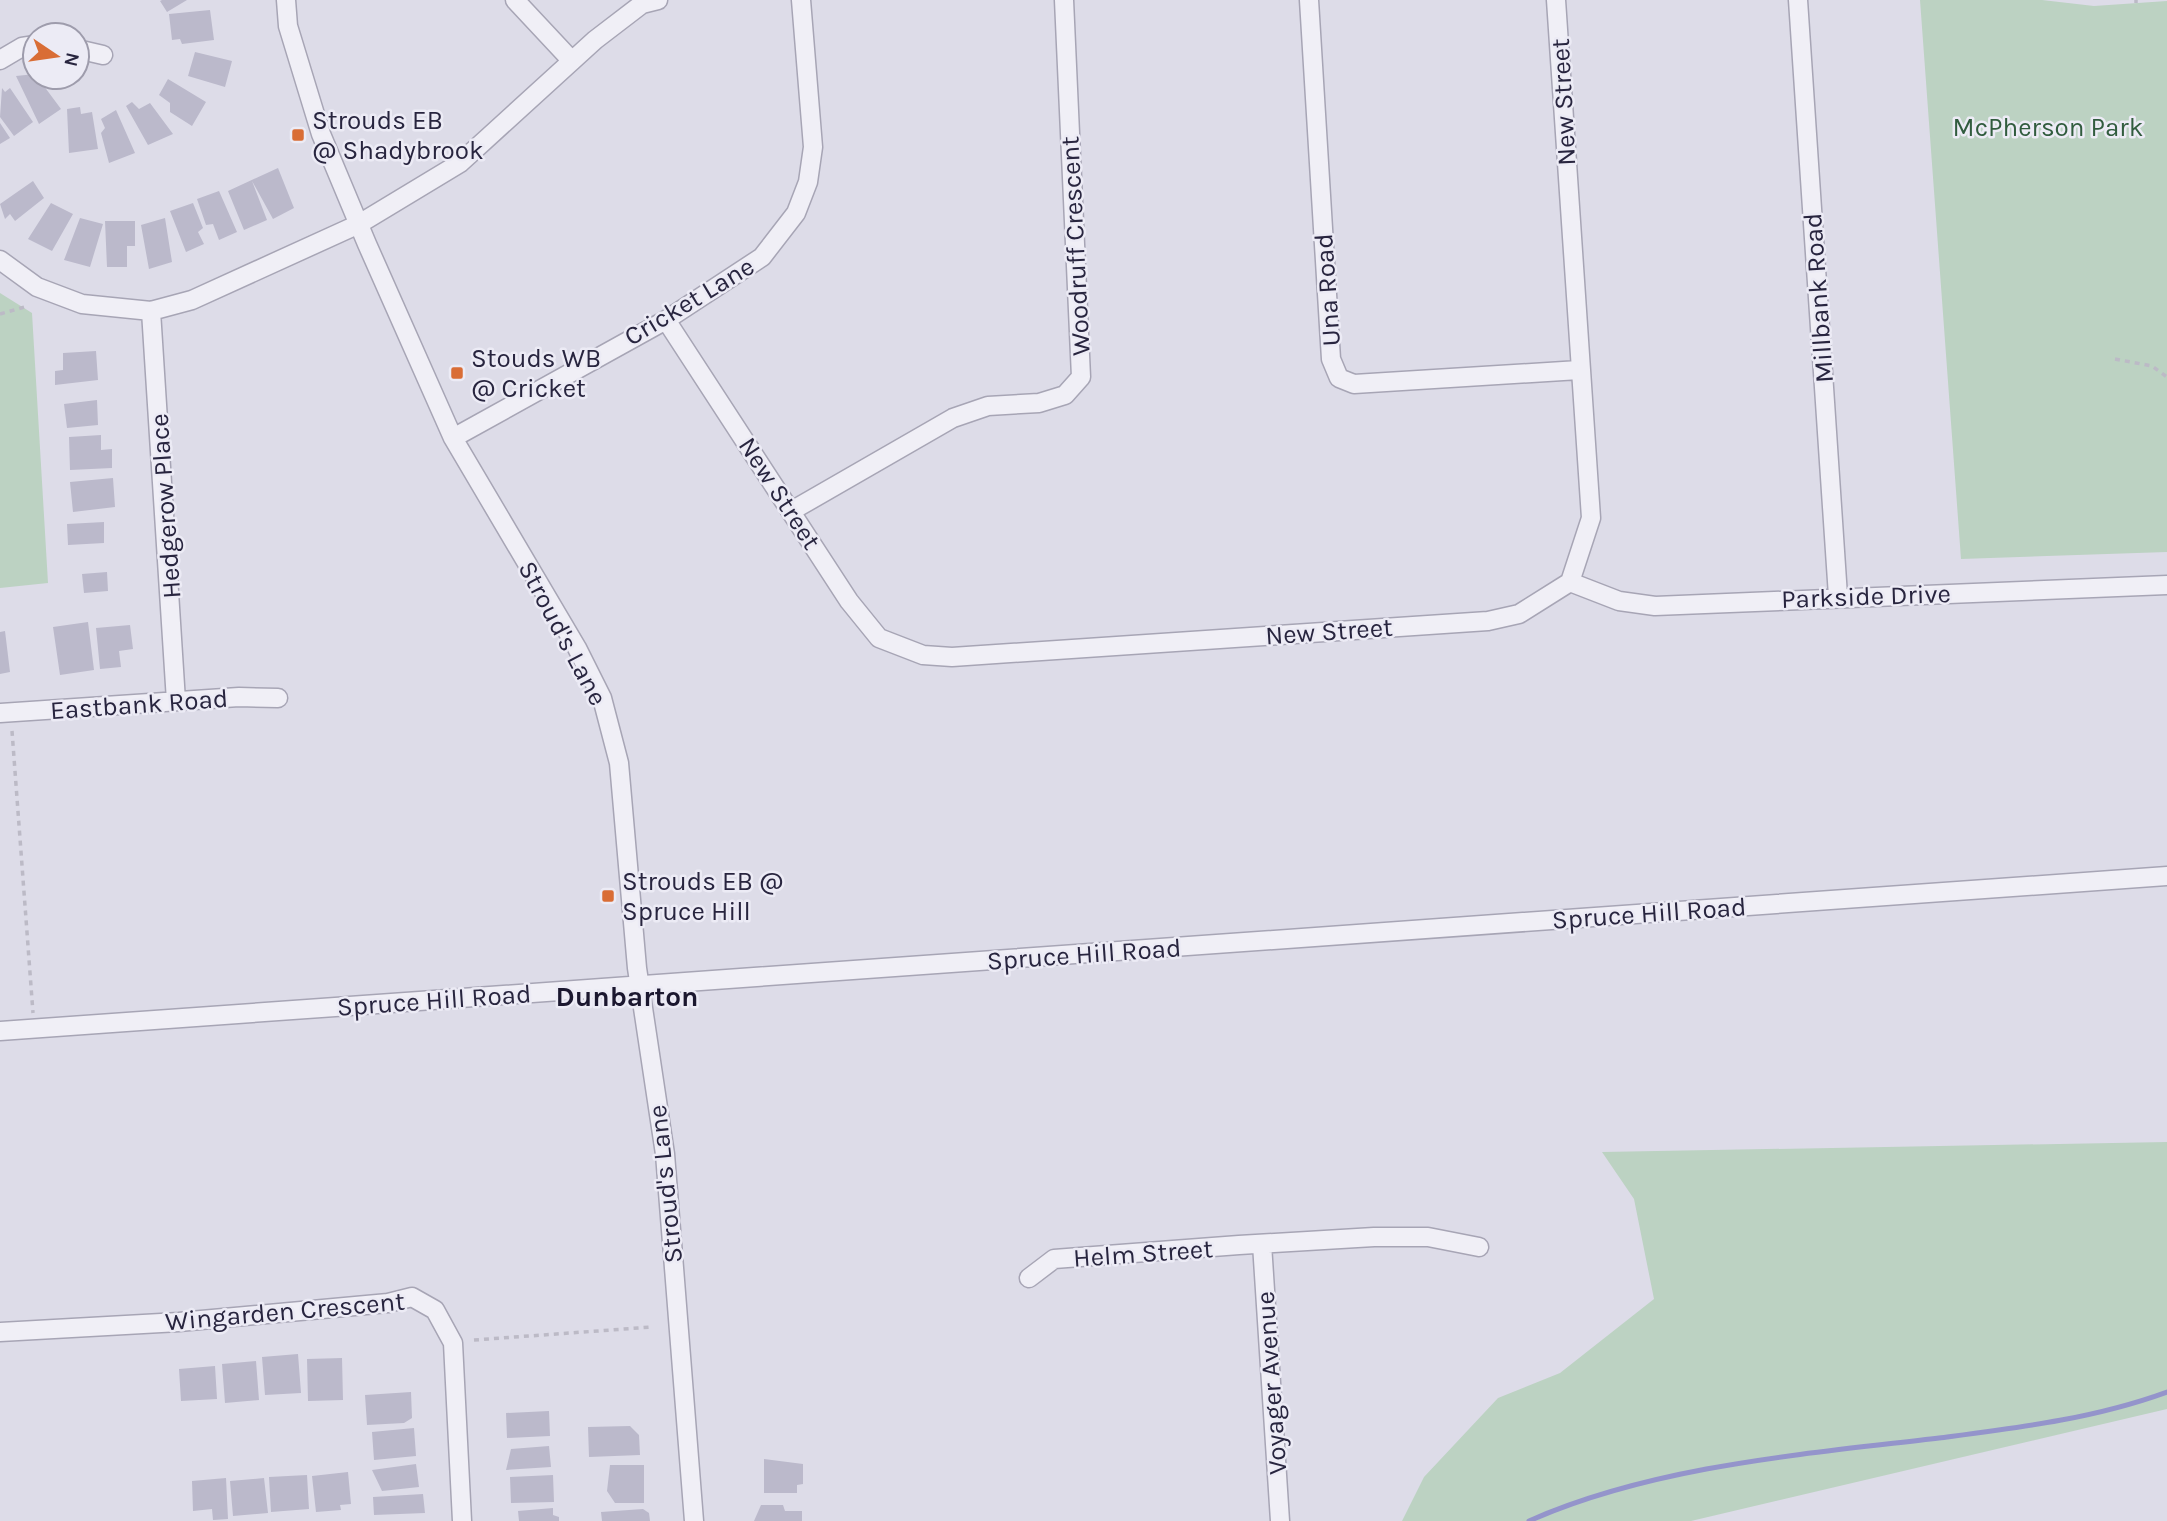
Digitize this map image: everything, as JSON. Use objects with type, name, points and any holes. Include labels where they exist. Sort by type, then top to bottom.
[{"type":"street","name":"Stroud's Lane","points":[[286,0],[288,26],[321,134],[359,224],[453,438],[578,648],[602,698],[620,763],[636,968],[641,984],[665,1154],[694,1521]]},
{"type":"street","points":[[515,0],[572,61]]},
{"type":"street","points":[[0,260],[37,287],[82,304],[151,311],[192,300],[359,224],[460,163],[572,61],[642,4],[658,0]]},
{"type":"street","name":"Cricket Lane","points":[[453,438],[666,320],[762,257],[796,213],[808,182],[813,147],[801,0]]},
{"type":"street","name":"Woodruff Crescent","points":[[793,510],[953,418],[988,406],[1039,403],[1065,395],[1081,377],[1064,0]]},
{"type":"street","name":"Una Road","points":[[1309,0],[1331,359],[1339,378],[1354,384],[1579,370]]},
{"type":"street","name":"New Street","points":[[666,320],[793,510],[849,601],[880,638],[923,655],[951,657],[1488,621],[1519,614],[1570,582],[1591,519],[1556,0]]},
{"type":"street","name":"Millbank Road","points":[[1798,0],[1838,596]]},
{"type":"street","points":[[0,60],[21,48]]},
{"type":"street","points":[[91,52],[103,55]]},
{"type":"street","name":"Hedgerow Place","points":[[151,311],[176,701]]},
{"type":"street","name":"Parkside Drive","points":[[1570,582],[1619,601],[1656,606],[1838,596],[2167,585]]},
{"type":"street","name":"Eastbank Road","points":[[5,713],[176,701],[278,698]]},
{"type":"street","name":"Spruce Hill Road","points":[[0,1031],[2167,876]]},
{"type":"street","name":"Helm Street","points":[[1029,1278],[1054,1259],[1262,1244],[1414,1237],[1479,1247]]},
{"type":"street","name":"Voyager Avenue","points":[[1262,1244],[1280,1521]]},
{"type":"street","name":"Wingarden Crescent","points":[[0,1332],[179,1322],[363,1306],[412,1297],[435,1310],[453,1343],[462,1521]]},
{"type":"path","points":[[0,314],[28,306]]},
{"type":"path","points":[[2115,359],[2152,366],[2167,377]]},
{"type":"path","points":[[5,713],[34,1029]]},
{"type":"path","points":[[474,1340],[652,1327]]},
{"type":"green space","name":"McPherson Park","points":[[1920,0],[2042,0],[2094,6],[2167,1],[2167,552],[1961,559]]},
{"type":"green space","points":[[0,293],[32,313],[48,583],[0,588]]},
{"type":"green space","points":[[2167,1142],[2167,1409],[1691,1521],[1402,1521],[1424,1477],[1498,1398],[1560,1373],[1654,1299],[1634,1199],[1602,1152]]},
{"type":"building","points":[[162,0],[187,0],[167,12],[160,1]]},
{"type":"building","points":[[210,10],[214,40],[182,44],[180,39],[172,40],[169,14]]},
{"type":"building","points":[[195,52],[232,61],[225,87],[188,76]]},
{"type":"building","points":[[168,79],[206,102],[192,126],[170,112],[170,103],[159,95]]},
{"type":"building","points":[[2,88],[5,92],[10,88],[33,122],[14,136],[0,117]]},
{"type":"building","points":[[23,91],[48,91],[61,109],[39,124]]},
{"type":"building","points":[[132,102],[139,109],[150,103],[173,134],[148,145],[126,106]]},
{"type":"building","points":[[80,107],[81,114],[92,112],[98,149],[69,153],[67,109]]},
{"type":"building","points":[[116,110],[135,153],[109,163],[101,133],[105,128],[101,119]]},
{"type":"building","points":[[0,123],[10,138],[0,144]]},
{"type":"building","points":[[278,168],[294,208],[273,219],[252,181],[267,220],[244,230],[228,191]]},
{"type":"building","points":[[33,181],[44,198],[15,221],[10,214],[5,219],[0,204]]},
{"type":"building","points":[[219,191],[237,232],[219,240],[213,224],[206,225],[197,199]]},
{"type":"building","points":[[51,203],[73,214],[52,251],[28,239]]},
{"type":"building","points":[[193,203],[203,228],[198,232],[204,244],[186,252],[170,211]]},
{"type":"building","points":[[80,218],[103,224],[90,267],[64,260]]},
{"type":"building","points":[[165,218],[172,262],[149,269],[141,225]]},
{"type":"building","points":[[105,221],[135,221],[135,246],[127,246],[127,267],[107,267]]},
{"type":"building","points":[[96,351],[98,380],[55,385],[55,371],[63,370],[63,353]]},
{"type":"building","points":[[97,400],[98,425],[67,428],[64,404]]},
{"type":"building","points":[[101,435],[101,450],[112,449],[112,468],[70,470],[69,437]]},
{"type":"building","points":[[113,478],[115,507],[73,512],[70,482]]},
{"type":"building","points":[[104,522],[104,543],[68,545],[67,524]]},
{"type":"building","points":[[107,572],[108,591],[84,593],[82,574]]},
{"type":"building","points":[[88,622],[94,670],[60,675],[53,627]]},
{"type":"building","points":[[130,625],[133,649],[119,651],[121,667],[100,669],[96,628]]},
{"type":"building","points":[[5,631],[10,672],[0,674],[0,632]]},
{"type":"building","points":[[298,1354],[301,1393],[265,1395],[262,1357]]},
{"type":"building","points":[[342,1358],[343,1400],[308,1401],[307,1359]]},
{"type":"building","points":[[256,1361],[259,1400],[225,1403],[222,1364]]},
{"type":"building","points":[[215,1366],[217,1399],[181,1401],[179,1369]]},
{"type":"building","points":[[411,1392],[412,1418],[404,1423],[367,1425],[365,1395]]},
{"type":"building","points":[[549,1411],[550,1436],[507,1438],[506,1413]]},
{"type":"building","points":[[630,1426],[639,1435],[640,1455],[589,1457],[588,1427]]},
{"type":"building","points":[[414,1428],[416,1456],[374,1460],[372,1432]]},
{"type":"building","points":[[549,1446],[551,1467],[506,1470],[511,1449]]},
{"type":"building","points":[[764,1459],[803,1464],[803,1484],[797,1485],[797,1493],[764,1493]]},
{"type":"building","points":[[416,1464],[419,1487],[382,1491],[372,1470]]},
{"type":"building","points":[[610,1465],[644,1465],[644,1503],[615,1503],[607,1491]]},
{"type":"building","points":[[348,1472],[351,1504],[340,1505],[341,1510],[316,1512],[312,1476]]},
{"type":"building","points":[[307,1475],[309,1509],[271,1512],[269,1477]]},
{"type":"building","points":[[553,1475],[554,1502],[511,1503],[510,1477]]},
{"type":"building","points":[[226,1478],[228,1519],[213,1520],[212,1509],[193,1511],[192,1481]]},
{"type":"building","points":[[264,1478],[268,1513],[233,1516],[230,1481]]},
{"type":"building","points":[[423,1494],[425,1513],[374,1515],[373,1497]]},
{"type":"building","points":[[761,1505],[783,1505],[785,1511],[802,1511],[802,1521],[754,1521]]},
{"type":"building","points":[[553,1508],[553,1515],[559,1517],[559,1521],[519,1521],[518,1511]]},
{"type":"building","points":[[643,1509],[649,1513],[650,1521],[602,1521],[601,1512]]},
{"type":"waterway","points":[[1529,1521],[1577,1502],[1678,1475],[1783,1457],[2054,1421],[2111,1409],[2167,1392]]},
{"type":"place","name":"Strouds EB @ Shadybrook","points":[[298,135]]},
{"type":"place","name":"Stouds WB @ Cricket","points":[[457,373]]},
{"type":"place","name":"Strouds EB @ Spruce Hill","points":[[608,896]]},
{"type":"district","name":"Dunbarton","points":[[627,996]]}]
